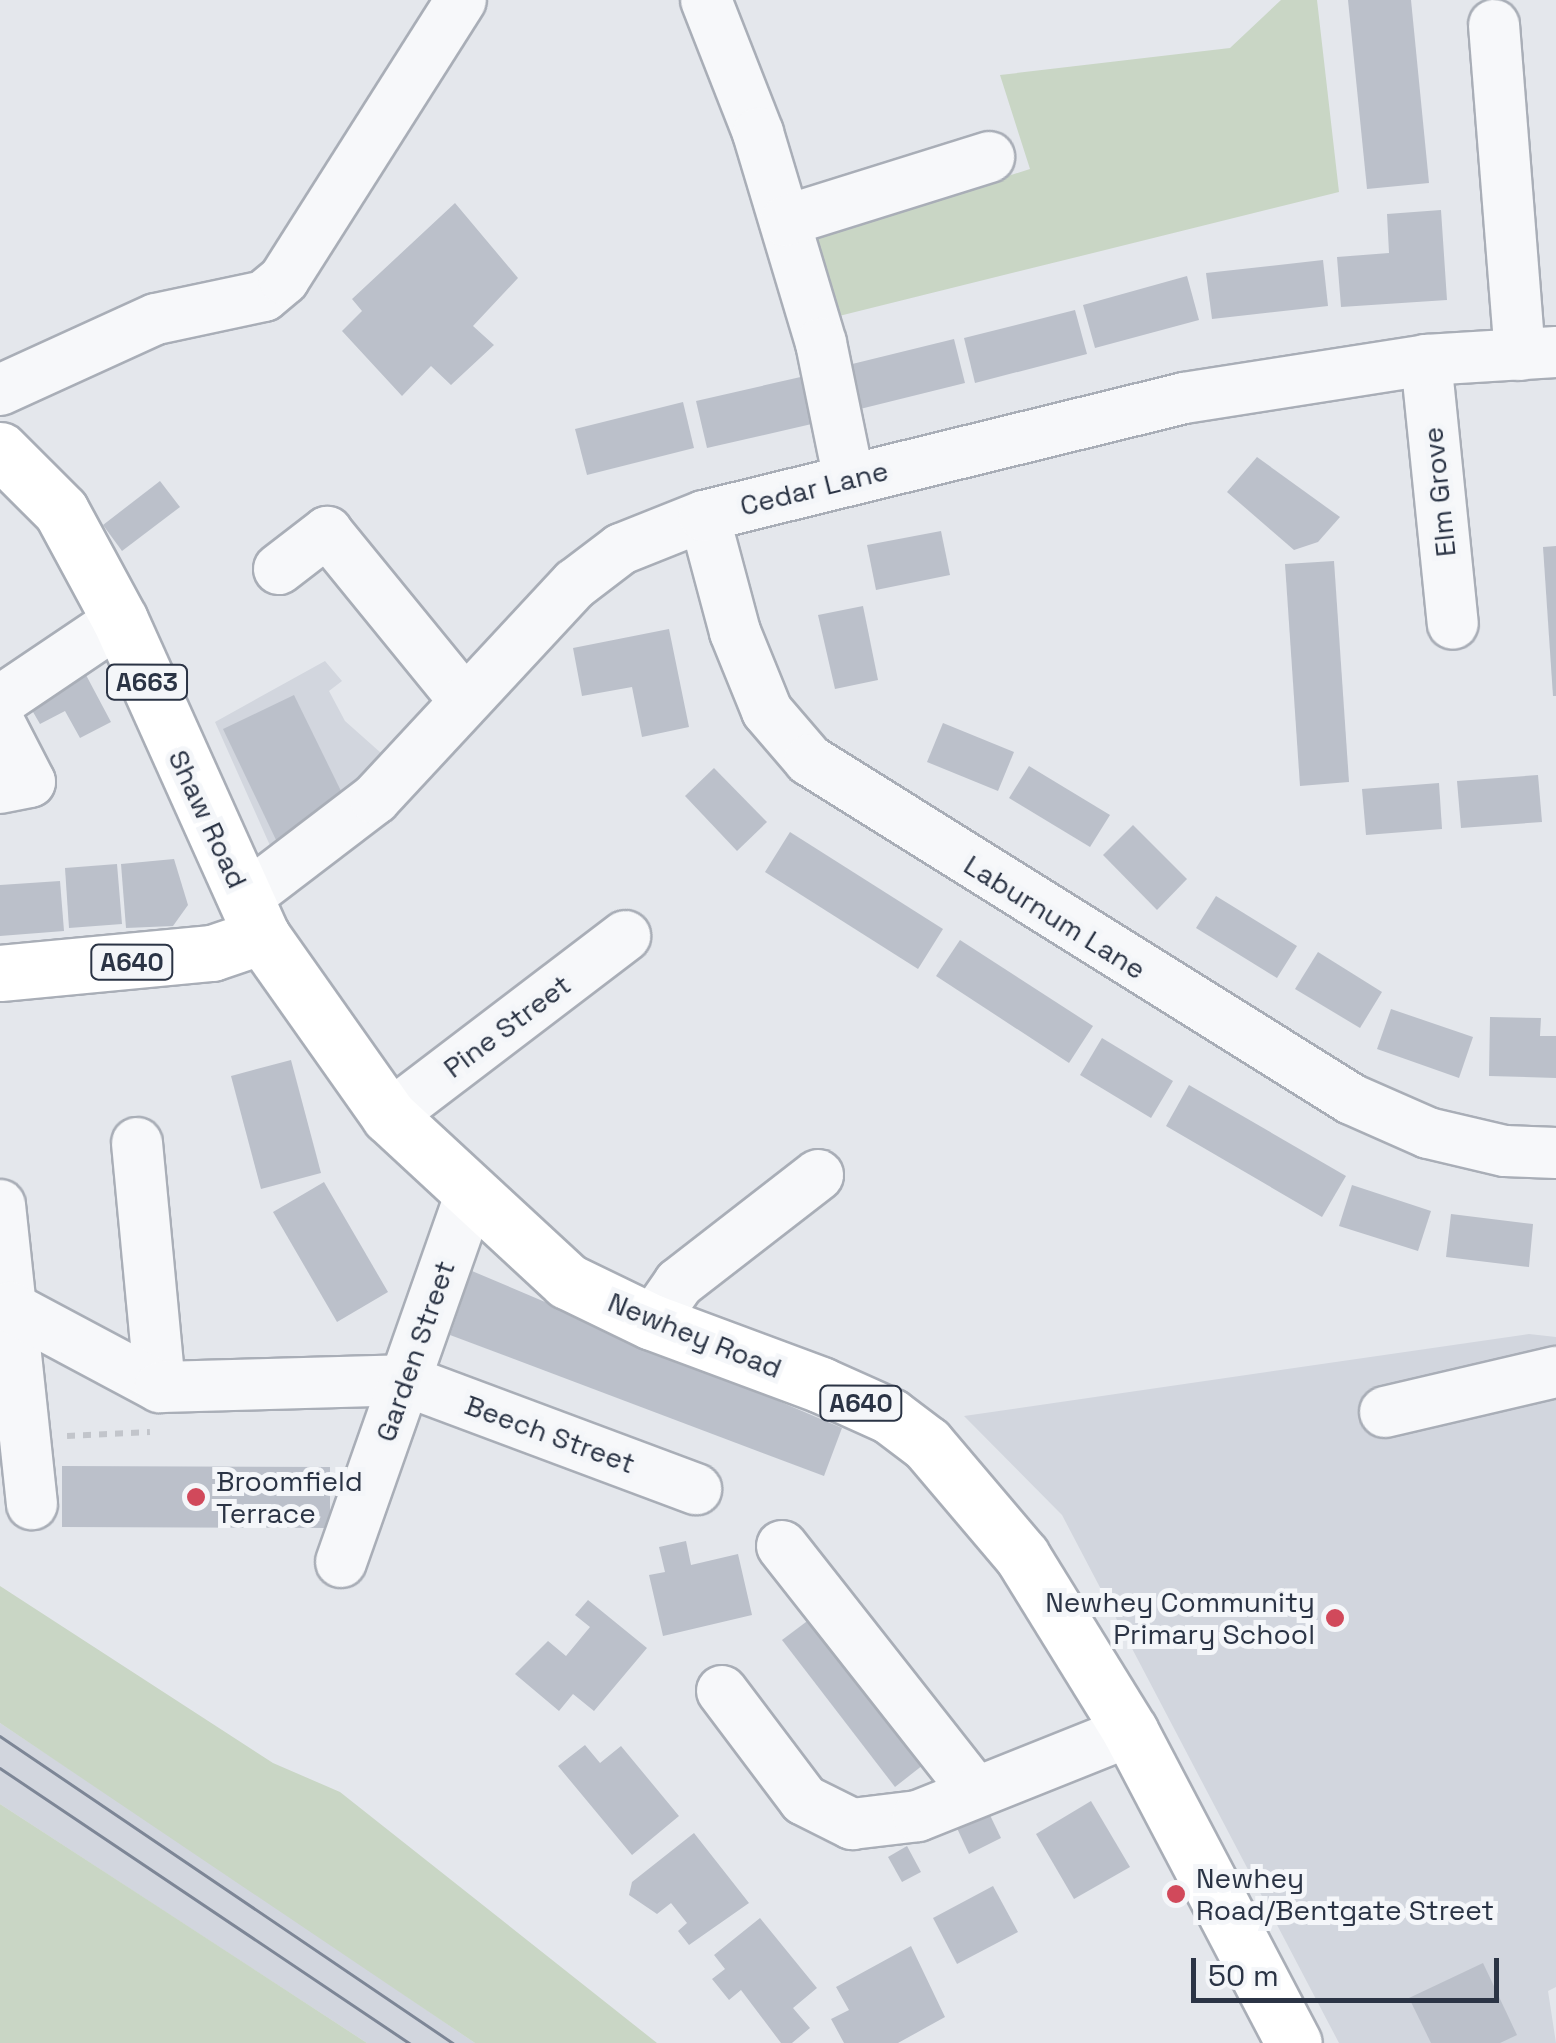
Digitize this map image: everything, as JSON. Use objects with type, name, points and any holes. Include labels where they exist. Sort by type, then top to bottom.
[{"type":"main road","name":"Shaw Road","points":[[0,450],[60,511],[120,620],[253,918]]},
{"type":"main road","name":"A640","points":[[0,973],[212,952],[253,918]]},
{"type":"main road","name":"Newhey Road","points":[[253,918],[389,1116],[469,1198],[566,1281],[652,1322],[821,1384],[890,1416],[927,1444],[1022,1556],[1130,1730],[1294,2043]]},
{"type":"street","points":[[0,390],[156,318],[264,296],[284,278],[461,0]]},
{"type":"street","points":[[706,0],[785,221],[849,478]]},
{"type":"street","name":"Cedar Lane","points":[[253,918],[376,799],[464,700],[600,564],[704,516],[1184,398],[1426,360],[1538,353],[1494,25]]},
{"type":"street","points":[[785,221],[989,156]]},
{"type":"street","name":"Elm Grove","points":[[1426,360],[1453,624]]},
{"type":"street","name":"Laburnum Lane","points":[[704,516],[735,632],[767,711],[809,760],[1351,1099],[1428,1133],[1505,1152],[1556,1153]]},
{"type":"street","points":[[278,570],[327,532],[464,700]]},
{"type":"street","points":[[0,701],[120,620]]},
{"type":"street","points":[[0,724],[30,782],[0,788]]},
{"type":"street","name":"Pine Street","points":[[389,1116],[626,936]]},
{"type":"street","points":[[137,1143],[160,1410]]},
{"type":"street","points":[[652,1322],[679,1283],[818,1176]]},
{"type":"street","name":"Garden Street","points":[[341,1562],[469,1198]]},
{"type":"street","points":[[0,1205],[32,1504]]},
{"type":"street","points":[[10,1307],[160,1410],[404,1380]]},
{"type":"street","points":[[1386,1412],[1556,1372]]},
{"type":"street","name":"Beech Street","points":[[404,1380],[696,1489]]},
{"type":"street","points":[[782,1546],[975,1790]]},
{"type":"street","points":[[722,1692],[804,1800],[852,1824],[918,1816],[1130,1730]]},
{"type":"path","points":[[26,1438],[160,1410]]},
{"type":"shaded area","points":[[325,661],[342,681],[329,691],[345,721],[381,753],[318,827],[272,850],[215,722]]},
{"type":"shaded area","name":"Newhey Community Primary School","points":[[1529,1334],[1556,1337],[1556,1987],[1548,1991],[1556,2043],[1339,2043],[1062,1515],[964,1416]]},
{"type":"shaded area","points":[[0,1723],[475,2043],[367,2043],[0,1804]]},
{"type":"green space","points":[[1281,0],[1317,0],[1339,192],[831,318],[809,240],[1030,169],[1000,75],[1230,48]]},
{"type":"green space","points":[[0,1586],[273,1763],[340,1792],[657,2043],[475,2043],[0,1723]]},
{"type":"green space","points":[[0,1804],[154,1904],[367,2043],[0,2043]]},
{"type":"building","points":[[1348,0],[1411,0],[1429,183],[1367,189]]},
{"type":"building","points":[[455,203],[518,278],[473,326],[494,345],[451,385],[431,366],[402,396],[342,331],[362,311],[352,299]]},
{"type":"building","points":[[1441,210],[1447,300],[1341,307],[1337,257],[1389,253],[1387,214]]},
{"type":"building","points":[[1323,260],[1328,306],[1212,319],[1206,273]]},
{"type":"building","points":[[1187,276],[1199,320],[1095,348],[1083,305]]},
{"type":"building","points":[[1075,310],[1087,354],[975,383],[964,338]]},
{"type":"building","points":[[954,339],[965,383],[852,411],[840,367]]},
{"type":"building","points":[[805,376],[816,423],[707,448],[696,401]]},
{"type":"building","points":[[683,402],[694,448],[587,475],[575,429]]},
{"type":"building","points":[[1257,457],[1340,517],[1318,542],[1294,550],[1227,492]]},
{"type":"building","points":[[160,481],[180,507],[122,551],[103,525]]},
{"type":"building","points":[[941,531],[950,575],[876,590],[867,545]]},
{"type":"building","points":[[1556,546],[1556,696],[1553,696],[1543,547]]},
{"type":"building","points":[[1334,561],[1349,782],[1300,786],[1285,564]]},
{"type":"building","points":[[863,606],[878,680],[835,689],[818,615]]},
{"type":"building","points":[[669,629],[689,727],[642,737],[632,687],[582,696],[573,648]]},
{"type":"building","points":[[86,675],[111,722],[80,738],[65,711],[40,724],[29,705]]},
{"type":"building","points":[[294,695],[341,791],[316,823],[277,842],[223,729]]},
{"type":"building","points":[[943,723],[1014,752],[998,791],[927,762]]},
{"type":"building","points":[[1029,766],[1110,815],[1090,847],[1009,798]]},
{"type":"building","points":[[714,768],[767,822],[737,851],[685,796]]},
{"type":"building","points":[[1538,775],[1542,822],[1461,828],[1457,781]]},
{"type":"building","points":[[1439,783],[1442,829],[1366,835],[1362,789]]},
{"type":"building","points":[[1133,825],[1187,879],[1157,910],[1103,855]]},
{"type":"building","points":[[790,832],[943,929],[918,969],[765,872]]},
{"type":"building","points":[[174,859],[188,905],[173,926],[126,928],[121,864]]},
{"type":"building","points":[[117,864],[122,924],[69,928],[65,868]]},
{"type":"building","points":[[60,881],[64,931],[0,936],[0,885]]},
{"type":"building","points":[[1216,896],[1297,946],[1277,978],[1196,928]]},
{"type":"building","points":[[960,940],[1093,1026],[1069,1063],[936,976]]},
{"type":"building","points":[[1318,952],[1382,992],[1360,1028],[1295,989]]},
{"type":"building","points":[[1391,1009],[1473,1037],[1459,1078],[1377,1049]]},
{"type":"building","points":[[1490,1017],[1541,1018],[1540,1036],[1556,1036],[1556,1078],[1489,1076]]},
{"type":"building","points":[[1102,1038],[1173,1081],[1151,1118],[1080,1075]]},
{"type":"building","points":[[291,1060],[321,1173],[261,1189],[231,1076]]},
{"type":"building","points":[[1189,1085],[1346,1176],[1322,1217],[1166,1126]]},
{"type":"building","points":[[324,1182],[388,1292],[337,1322],[273,1212]]},
{"type":"building","points":[[1352,1185],[1431,1211],[1418,1251],[1339,1226]]},
{"type":"building","points":[[1451,1214],[1533,1224],[1529,1267],[1446,1257]]},
{"type":"building","points":[[472,1271],[842,1428],[824,1476],[450,1335]]},
{"type":"building","name":"Broomfield Terrace","points":[[62,1466],[330,1467],[330,1528],[62,1527]]},
{"type":"building","points":[[686,1541],[691,1565],[738,1554],[752,1615],[663,1636],[649,1575],[665,1572],[659,1547]]},
{"type":"building","points":[[588,1600],[647,1648],[594,1711],[573,1694],[559,1711],[515,1674],[548,1641],[566,1656],[590,1627],[575,1615]]},
{"type":"building","points":[[810,1619],[923,1765],[895,1787],[782,1640]]},
{"type":"building","points":[[585,1745],[600,1763],[621,1746],[679,1816],[632,1855],[558,1766]]},
{"type":"building","points":[[1091,1801],[1130,1867],[1074,1899],[1036,1834]]},
{"type":"building","points":[[988,1811],[1001,1838],[969,1854],[956,1826]]},
{"type":"building","points":[[694,1833],[749,1903],[689,1945],[678,1931],[687,1923],[671,1903],[657,1914],[629,1895],[632,1882]]},
{"type":"building","points":[[907,1846],[921,1872],[902,1882],[888,1857]]},
{"type":"building","points":[[993,1886],[1018,1932],[957,1964],[933,1918]]},
{"type":"building","points":[[760,1918],[817,1988],[793,2008],[810,2028],[792,2043],[781,2043],[741,1990],[729,2000],[712,1979],[725,1969],[714,1955]]},
{"type":"building","points":[[911,1946],[945,2017],[898,2043],[844,2043],[831,2019],[849,2010],[836,1987]]},
{"type":"building","points":[[1483,1963],[1517,2035],[1500,2043],[1431,2043],[1409,1998]]},
{"type":"tram line","points":[[0,1736],[453,2043]]},
{"type":"tram line","points":[[0,1768],[410,2043]]},
{"type":"place","name":"Broomfield Terrace","points":[[196,1497]]},
{"type":"place","name":"Newhey Community Primary School","points":[[1335,1618]]},
{"type":"place","name":"Newhey Road/Bentgate Street","points":[[1176,1894]]}]
